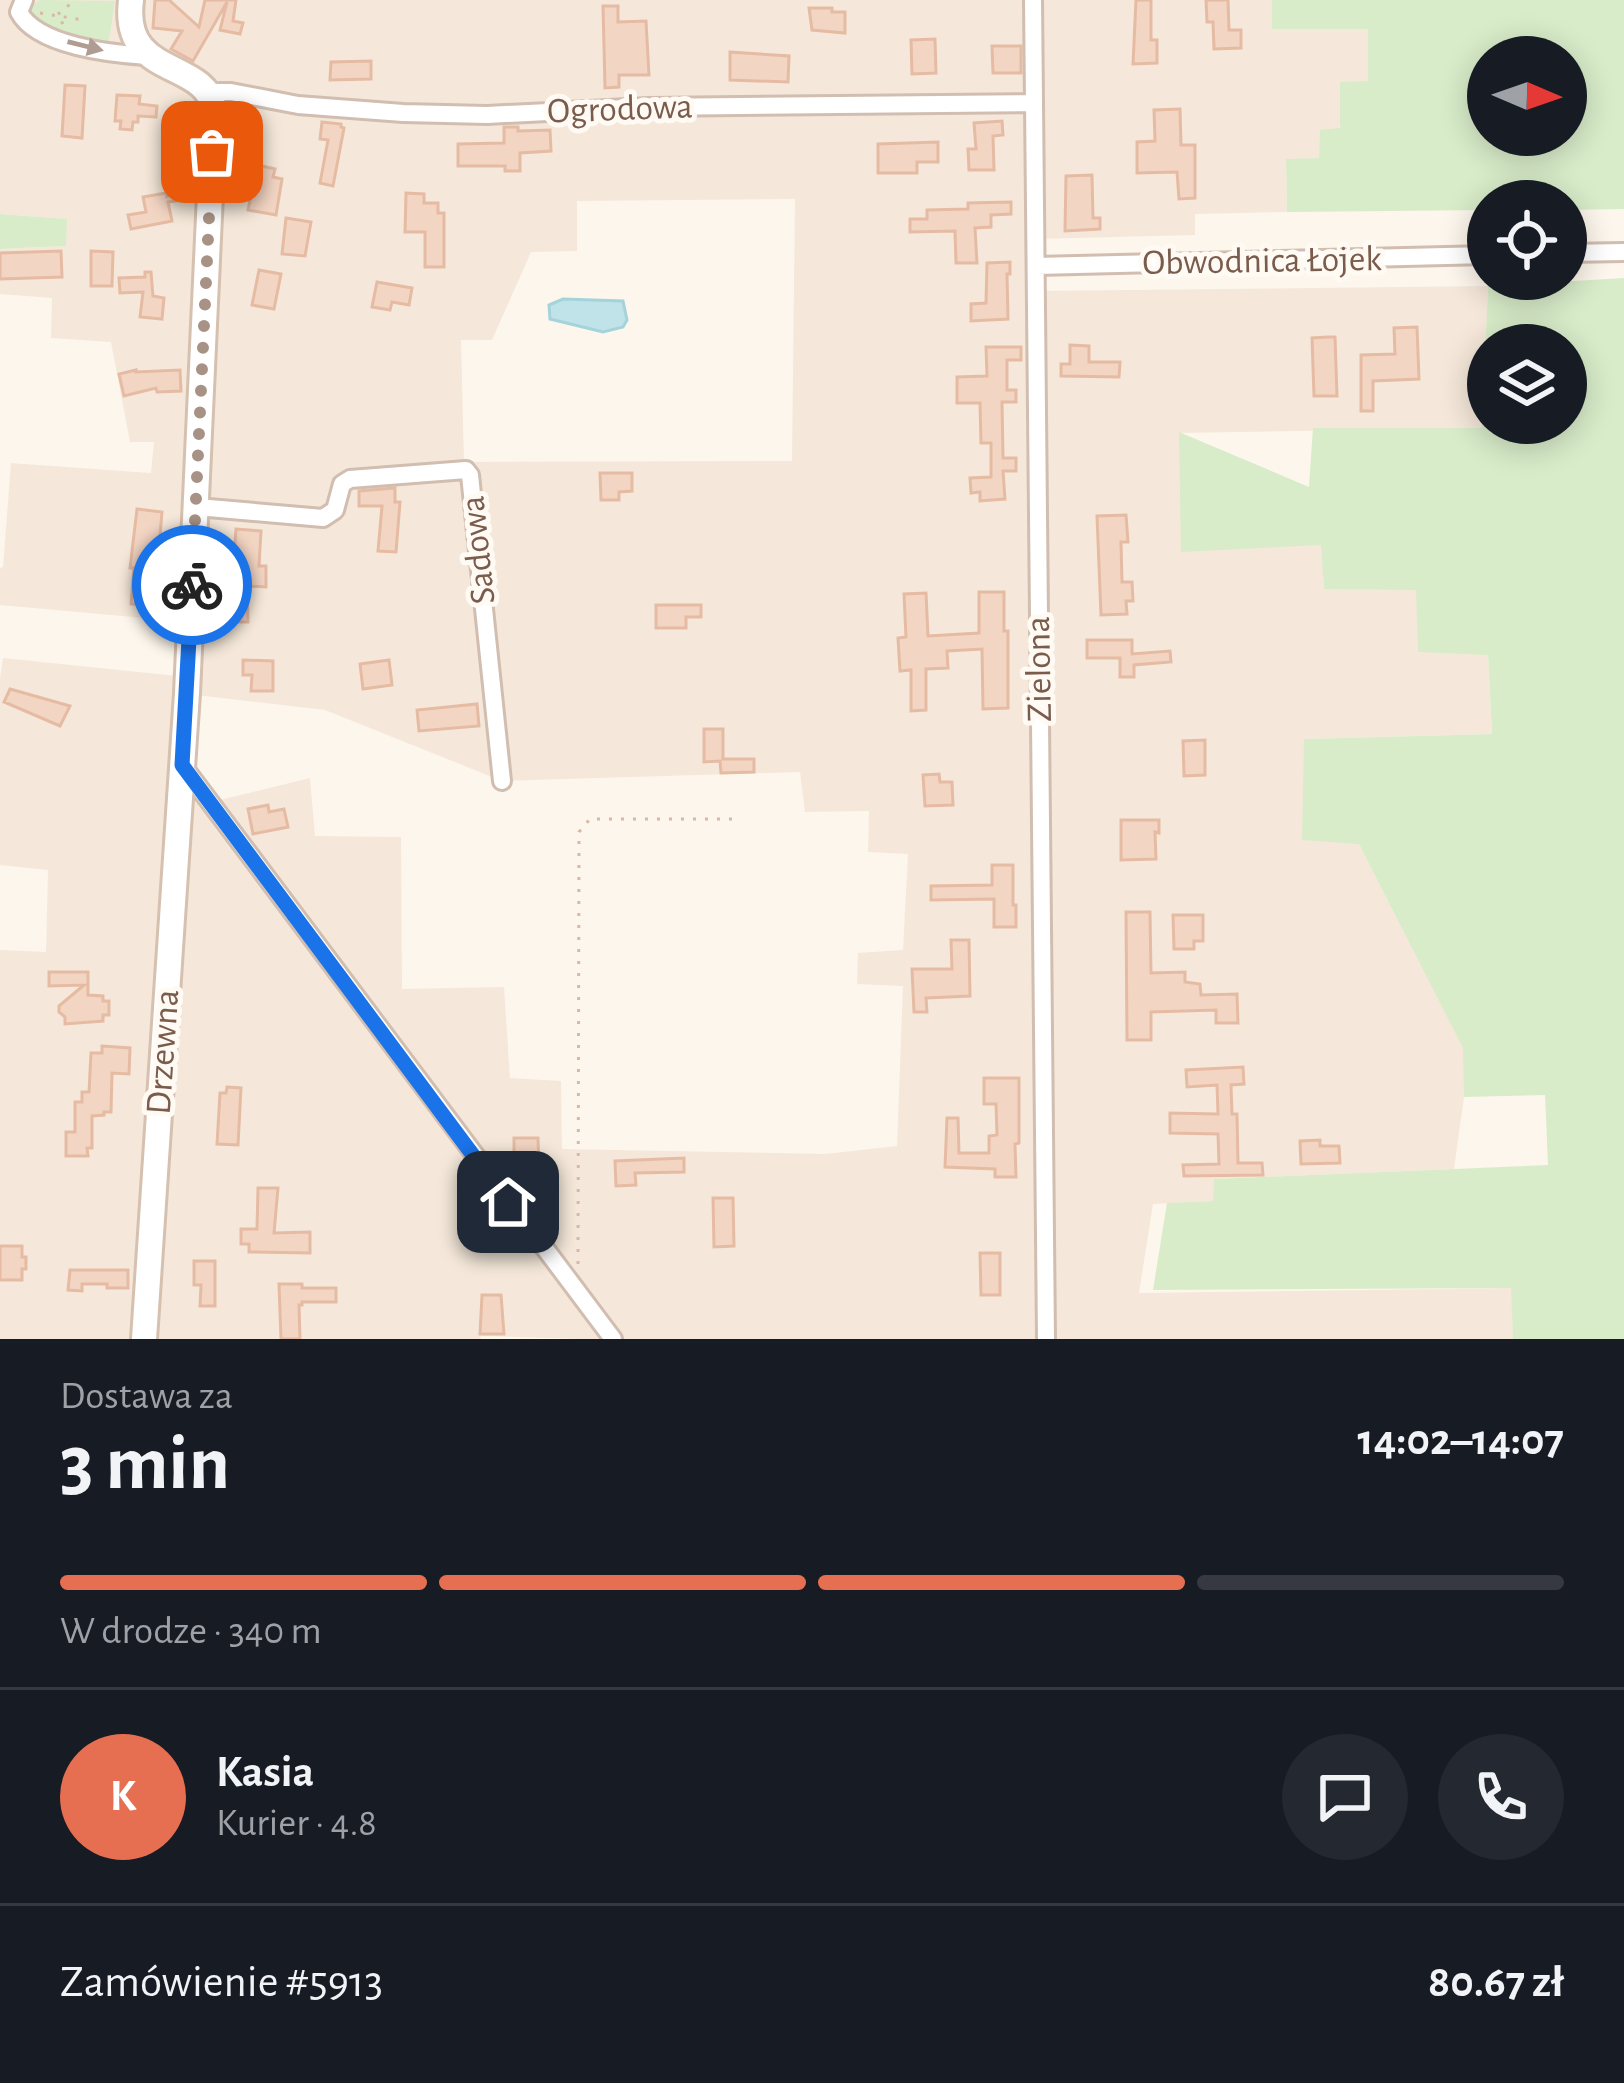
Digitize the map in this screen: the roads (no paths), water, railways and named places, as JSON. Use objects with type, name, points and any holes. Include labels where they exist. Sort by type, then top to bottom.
[{"type":"street","points":[[130,0],[131,28],[148,56]]},
{"type":"street","name":"Zielona","points":[[1034,0],[1046,1339]]},
{"type":"street","points":[[0,7],[23,7],[26,24],[50,37],[148,56],[209,92]]},
{"type":"street","name":"Ogrodowa","points":[[209,92],[298,105],[487,115],[648,106],[1033,103]]},
{"type":"street","name":"Drzewna","points":[[144,1339],[197,507],[214,108],[209,92]]},
{"type":"street","points":[[1587,253],[1624,252]]},
{"type":"street","name":"Obwodnica Łojek","points":[[1036,266],[1467,256]]},
{"type":"street","name":"Sadowa","points":[[197,507],[323,518],[335,510],[342,484],[350,478],[466,470],[477,526],[502,781]]},
{"type":"street","points":[[182,765],[613,1339]]},
{"type":"water","points":[[563,299],[623,301],[627,320],[623,327],[603,332],[550,319],[549,305]]}]
